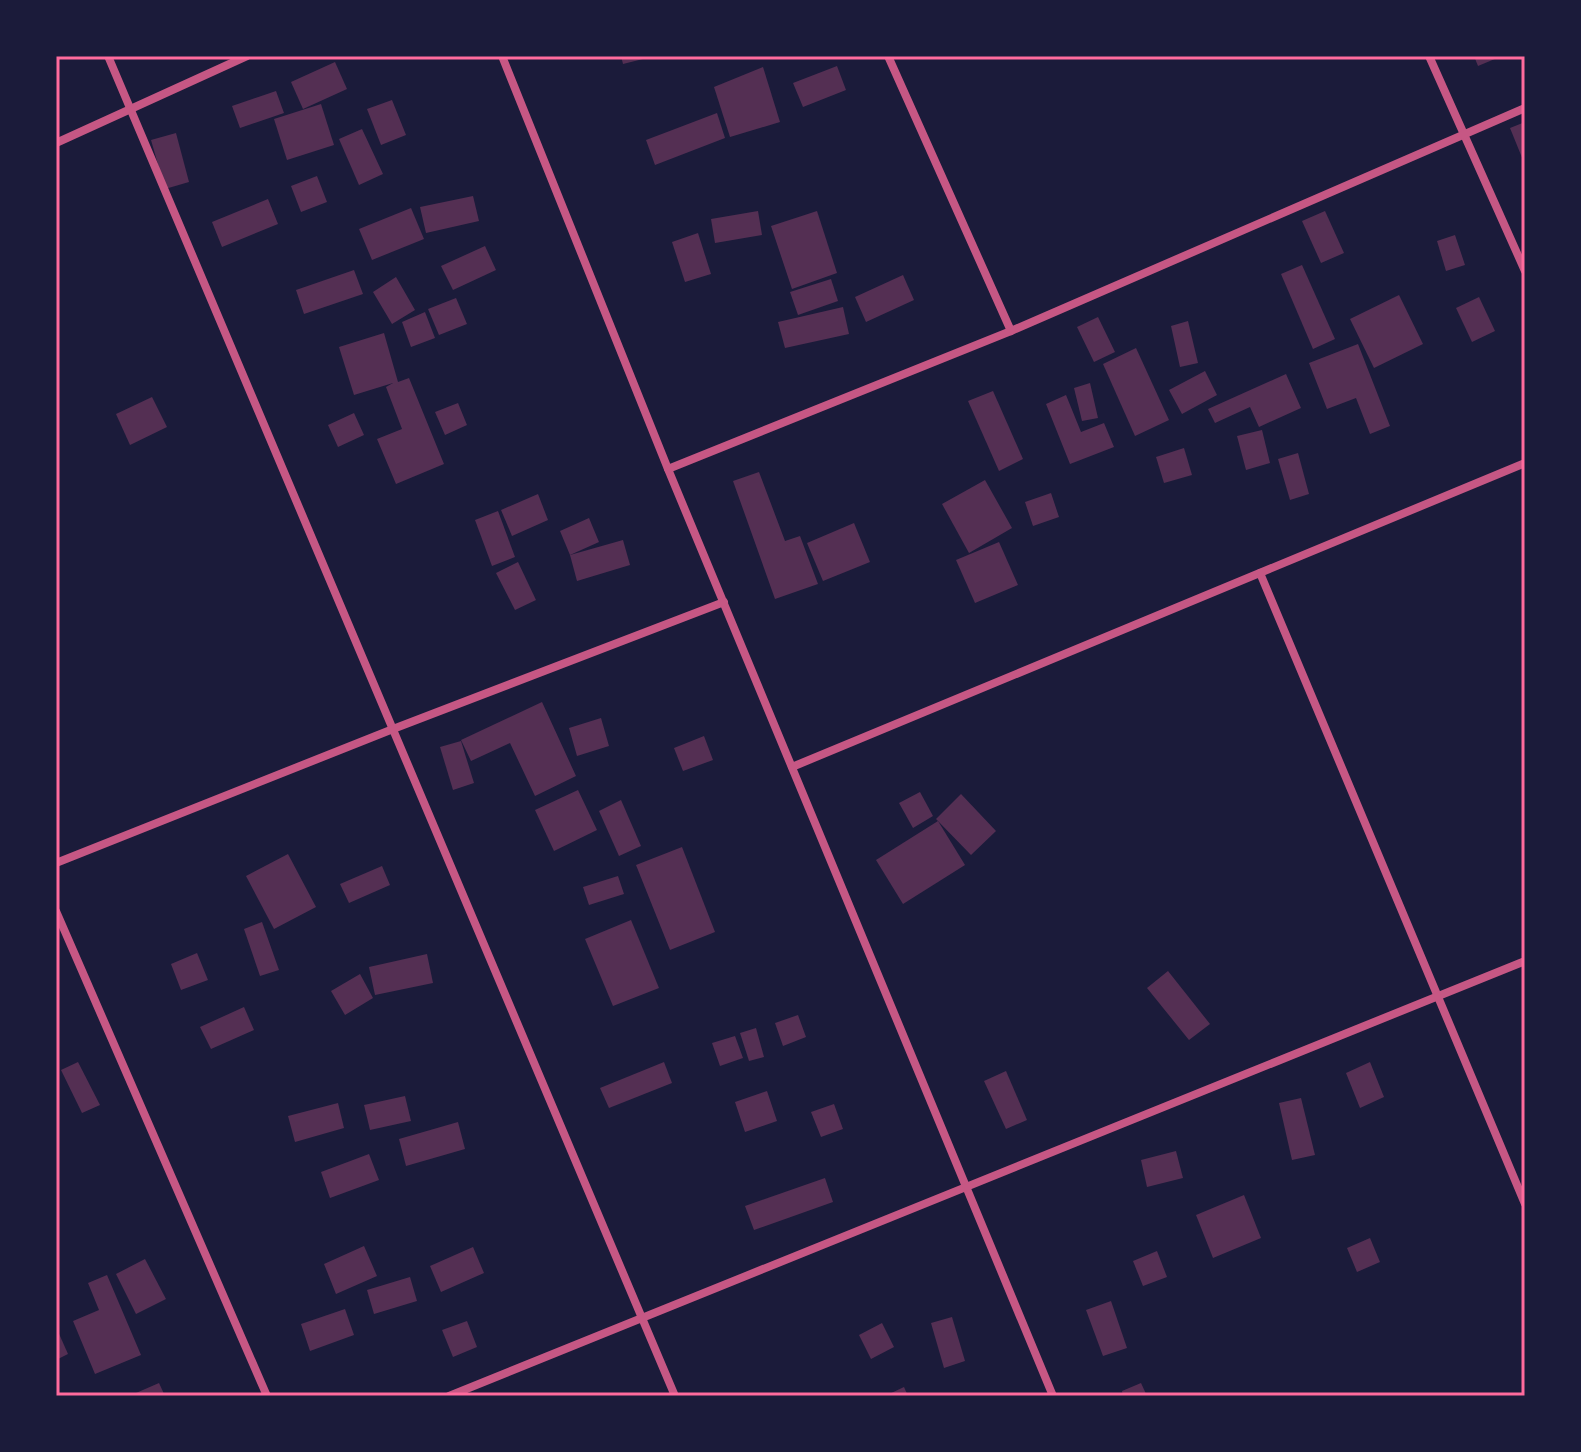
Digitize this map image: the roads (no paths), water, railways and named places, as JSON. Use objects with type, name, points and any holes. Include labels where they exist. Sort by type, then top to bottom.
[{"type":"street","points":[[108,56],[675,1396]]},
{"type":"street","points":[[56,143],[247,56]]},
{"type":"street","points":[[502,56],[668,469],[1053,1396]]},
{"type":"street","points":[[888,56],[1011,331]]},
{"type":"street","points":[[1429,56],[1525,271]]},
{"type":"street","points":[[668,469],[1011,331],[1525,108]]},
{"type":"street","points":[[792,767],[1525,463]]},
{"type":"street","points":[[1260,573],[1525,1204]]},
{"type":"street","points":[[56,863],[724,602]]},
{"type":"street","points":[[56,911],[267,1396]]},
{"type":"street","points":[[449,1396],[1525,961]]}]
